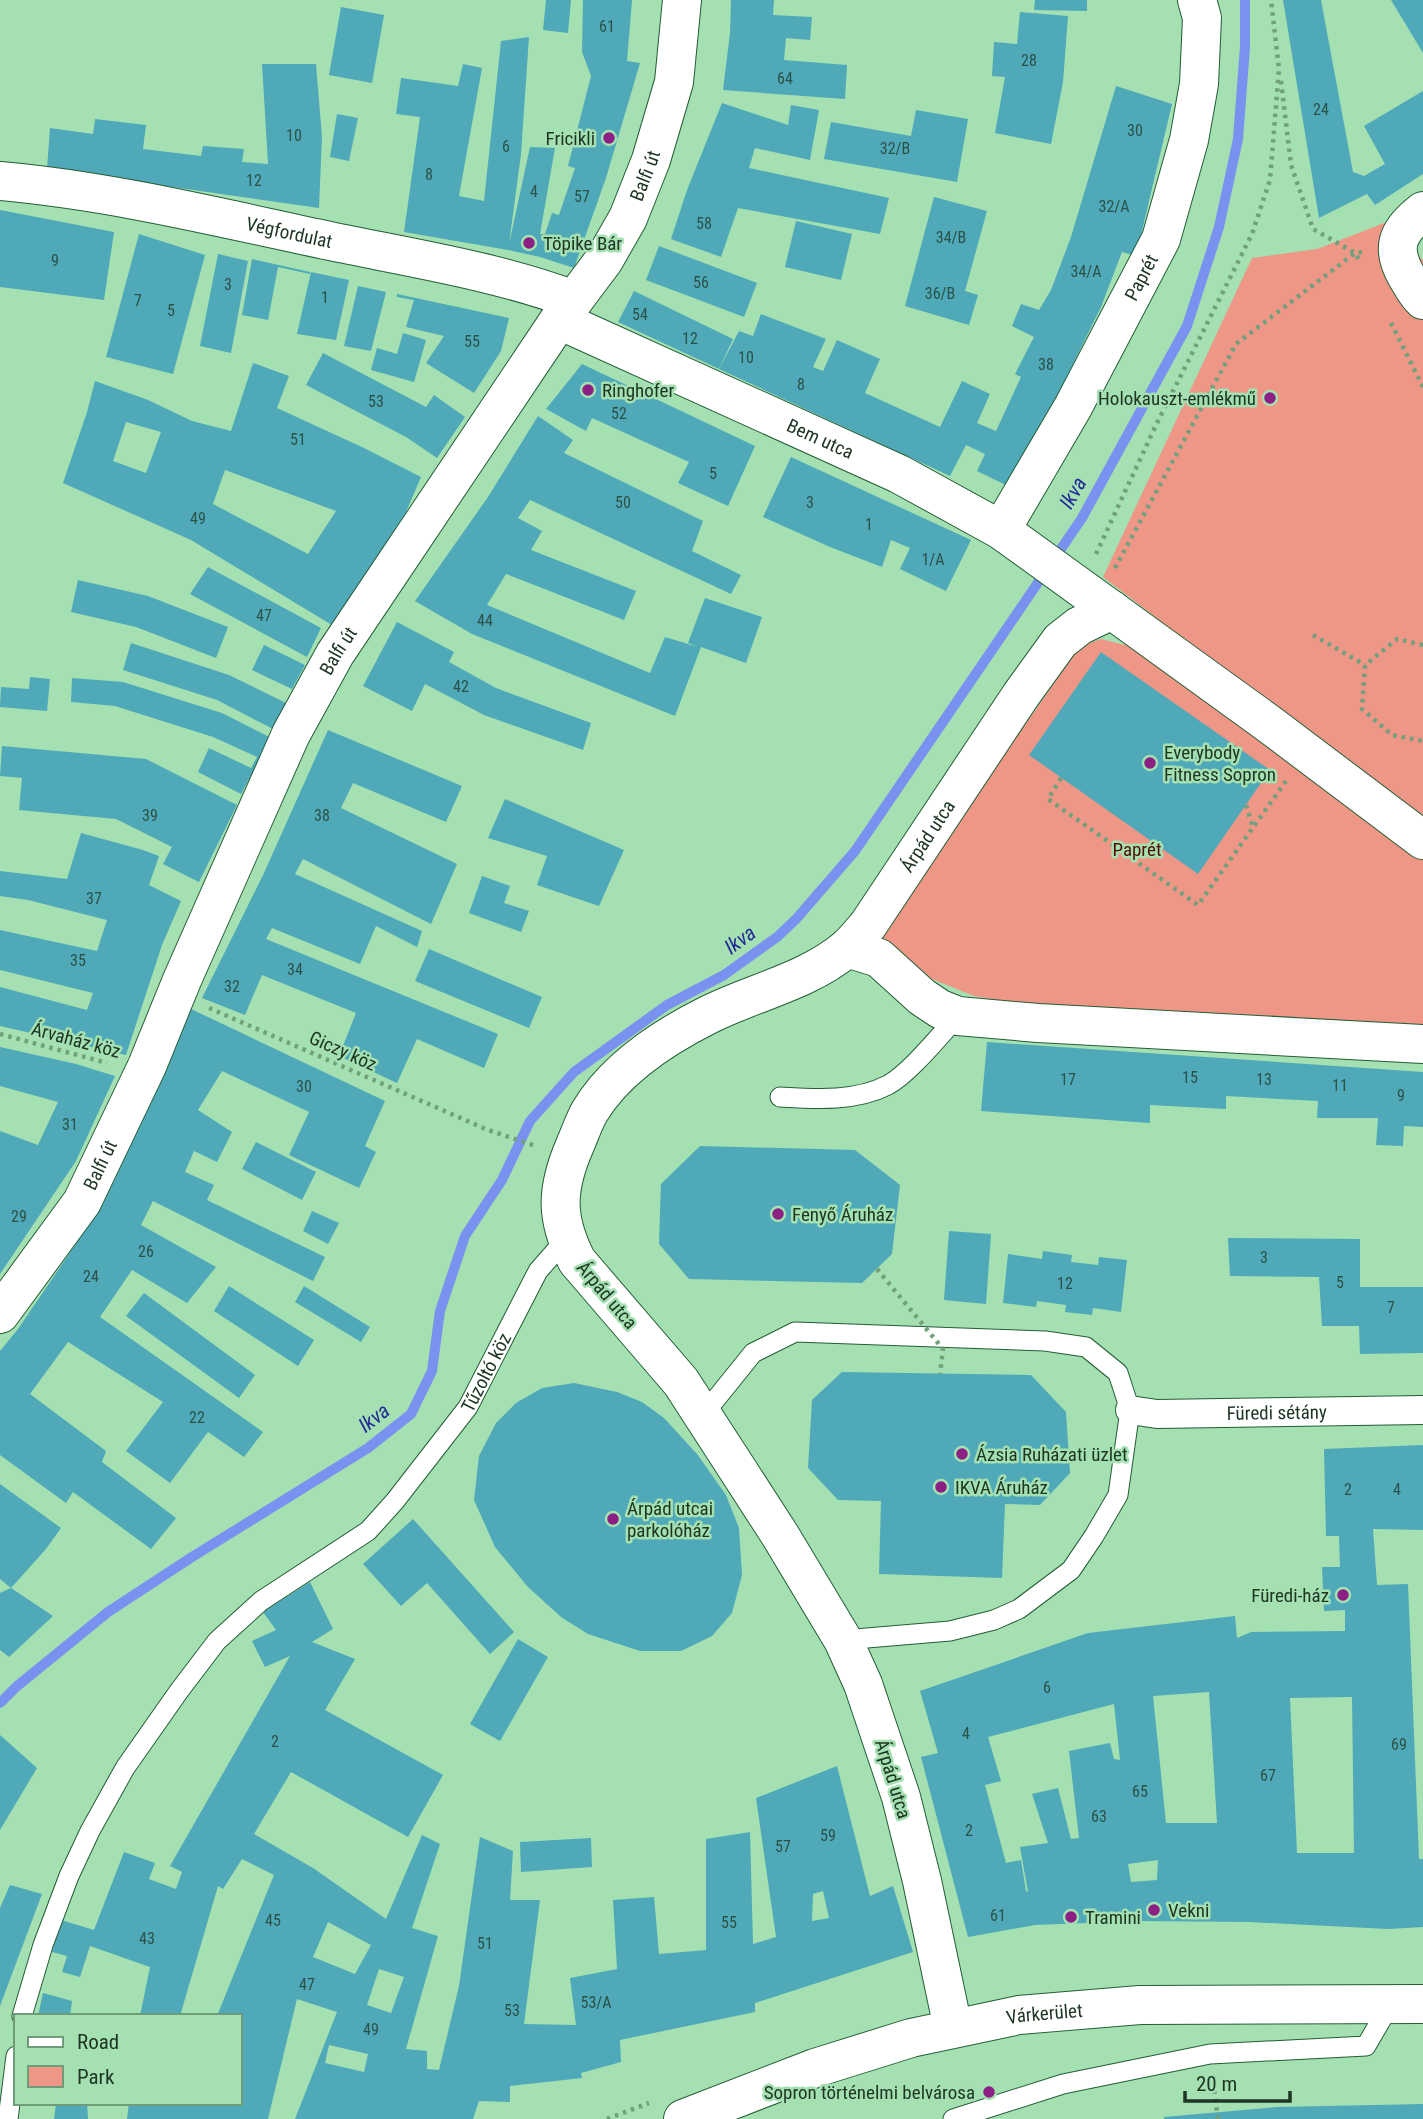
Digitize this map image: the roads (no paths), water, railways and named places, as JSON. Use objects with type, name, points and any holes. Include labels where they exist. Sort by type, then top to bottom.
[{"type":"street","name":"Balfi út","points":[[0,1314],[82,1202],[147,1066],[182,980],[291,734],[335,654],[567,310],[604,260],[628,218],[651,160],[674,82],[682,0]]},
{"type":"street","name":"Paprét","points":[[1008,535],[1029,478],[1073,407],[1161,239],[1189,140],[1199,84],[1202,18],[1198,0]]},
{"type":"street","name":"Végfordulat","points":[[0,181],[64,187],[216,215],[492,275],[567,310]]},
{"type":"street","points":[[1423,211],[1406,227],[1397,244],[1399,262],[1423,300]]},
{"type":"street","name":"Bem utca","points":[[567,310],[899,474],[1008,535],[1093,588]]},
{"type":"street","points":[[1093,588],[1423,840]]},
{"type":"street","name":"Árpád utca","points":[[953,2028],[901,1797],[863,1684],[843,1640],[780,1535],[681,1382],[577,1261],[566,1239],[560,1215],[560,1190],[571,1155],[590,1111],[618,1076],[665,1039],[709,1014],[819,968],[847,948],[868,925],[1021,695],[1060,641],[1079,626],[1093,588]]},
{"type":"street","points":[[847,948],[879,958],[922,997],[940,1009],[958,1016],[1052,1024],[1423,1044]]},
{"type":"street","name":"Füredi sétány","points":[[1130,1410],[1157,1414],[1423,1410]]},
{"type":"street","name":"Várkerület","points":[[683,2119],[815,2068],[911,2038],[1019,2015],[1140,2005],[1407,2003]]},
{"type":"lane","points":[[780,1097],[847,1098],[890,1084],[958,1016]]},
{"type":"lane","name":"Tűzoltó köz","points":[[23,2014],[43,1945],[69,1875],[125,1768],[217,1641],[261,1601],[368,1531],[396,1502],[468,1407],[538,1271],[566,1239]]},
{"type":"lane","points":[[703,1415],[753,1353],[795,1332],[1045,1341],[1086,1347],[1118,1373],[1130,1410],[1118,1495],[1071,1570],[1019,1609],[994,1620],[950,1631],[843,1640]]},
{"type":"lane","points":[[953,2119],[1063,2084],[1210,2054],[1366,2046],[1407,2003]]},
{"type":"lane","points":[[8,2119],[14,2072]]},
{"type":"waterway","name":"Ikva","points":[[0,1703],[108,1612],[368,1448],[411,1414],[432,1371],[440,1311],[465,1236],[502,1180],[530,1121],[574,1072],[667,1005],[724,975],[777,937],[855,851],[1082,518],[1187,326],[1219,227],[1238,139],[1245,47],[1245,0]]},
{"type":"place","name":"Fricikli","points":[[609,138]]},
{"type":"place","name":"Töpike Bár","points":[[529,243]]},
{"type":"place","name":"Ringhofer","points":[[588,390]]},
{"type":"place","name":"Holokauszt-emlékmű","points":[[1270,398]]},
{"type":"place","name":"Everybody Fitness Sopron","points":[[1150,763]]},
{"type":"place","name":"Fenyő Áruház","points":[[778,1214]]},
{"type":"place","name":"Ázsia Ruházati üzlet","points":[[962,1454]]},
{"type":"place","name":"IKVA Áruház","points":[[941,1487]]},
{"type":"place","name":"Árpád utcai parkolóház","points":[[613,1519]]},
{"type":"place","name":"Füredi-ház","points":[[1343,1595]]},
{"type":"place","name":"Vekni","points":[[1154,1910]]},
{"type":"place","name":"Tramini","points":[[1071,1917]]},
{"type":"place","name":"Sopron történelmi belvárosa","points":[[989,2092]]}]
